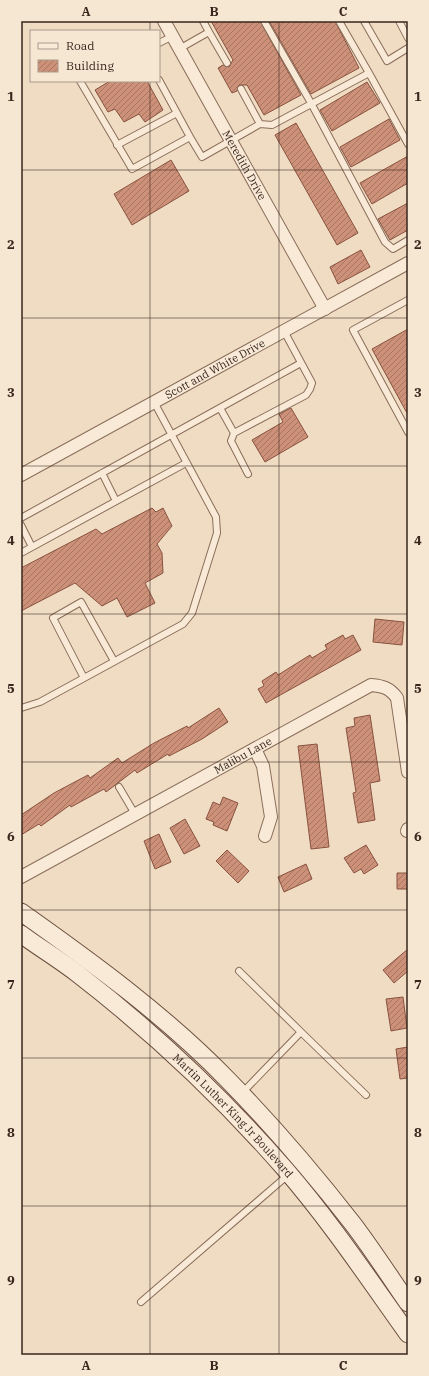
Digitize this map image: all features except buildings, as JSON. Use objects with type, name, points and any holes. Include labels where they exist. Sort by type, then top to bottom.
[{"type":"main road","name":"Martin Luther King Jr Boulevard","points":[[21,912],[88,959],[161,1018],[227,1079],[303,1163],[354,1225],[408,1303]]},
{"type":"main road","name":"Martin Luther King Jr Boulevard","points":[[21,934],[78,974],[150,1034],[214,1093],[289,1174],[339,1237],[408,1334]]},
{"type":"main road","points":[[289,1174],[303,1163]]},
{"type":"street","name":"Meredith Drive","points":[[164,21],[325,309]]},
{"type":"street","name":"Scott and White Drive","points":[[21,475],[408,263]]},
{"type":"street","name":"Malibu Lane","points":[[21,877],[371,685],[384,686],[392,691],[397,698],[408,772]]},
{"type":"street","points":[[255,749],[263,766],[271,817],[265,836]]},
{"type":"street","points":[[394,1314],[408,1303]]},
{"type":"lane","points":[[203,21],[227,63]]},
{"type":"lane","points":[[264,21],[311,103],[384,242],[393,249],[408,240]]},
{"type":"lane","points":[[339,21],[408,144]]},
{"type":"lane","points":[[364,21],[387,61],[408,48]]},
{"type":"lane","points":[[399,21],[408,38]]},
{"type":"lane","points":[[179,48],[209,32]]},
{"type":"lane","points":[[160,42],[173,36]]},
{"type":"lane","points":[[160,82],[202,157],[260,124],[272,125],[369,73]]},
{"type":"lane","points":[[81,82],[132,169],[190,137]]},
{"type":"lane","points":[[241,89],[260,124]]},
{"type":"lane","points":[[117,145],[177,113]]},
{"type":"lane","points":[[408,300],[353,330],[408,432]]},
{"type":"lane","points":[[248,474],[230,441],[234,433],[306,396],[312,383],[284,331]]},
{"type":"lane","points":[[21,518],[301,363]]},
{"type":"lane","points":[[21,708],[40,702],[183,624],[192,613],[217,533],[216,517],[154,402]]},
{"type":"lane","points":[[220,408],[234,433]]},
{"type":"lane","points":[[21,553],[186,463]]},
{"type":"lane","points":[[102,473],[116,501]]},
{"type":"lane","points":[[21,526],[32,547]]},
{"type":"lane","points":[[84,678],[54,618],[81,602],[114,662]]},
{"type":"lane","points":[[119,786],[135,814]]},
{"type":"lane","points":[[239,971],[366,1095]]},
{"type":"lane","points":[[241,1095],[301,1032]]},
{"type":"lane","points":[[141,1302],[289,1174]]}]
